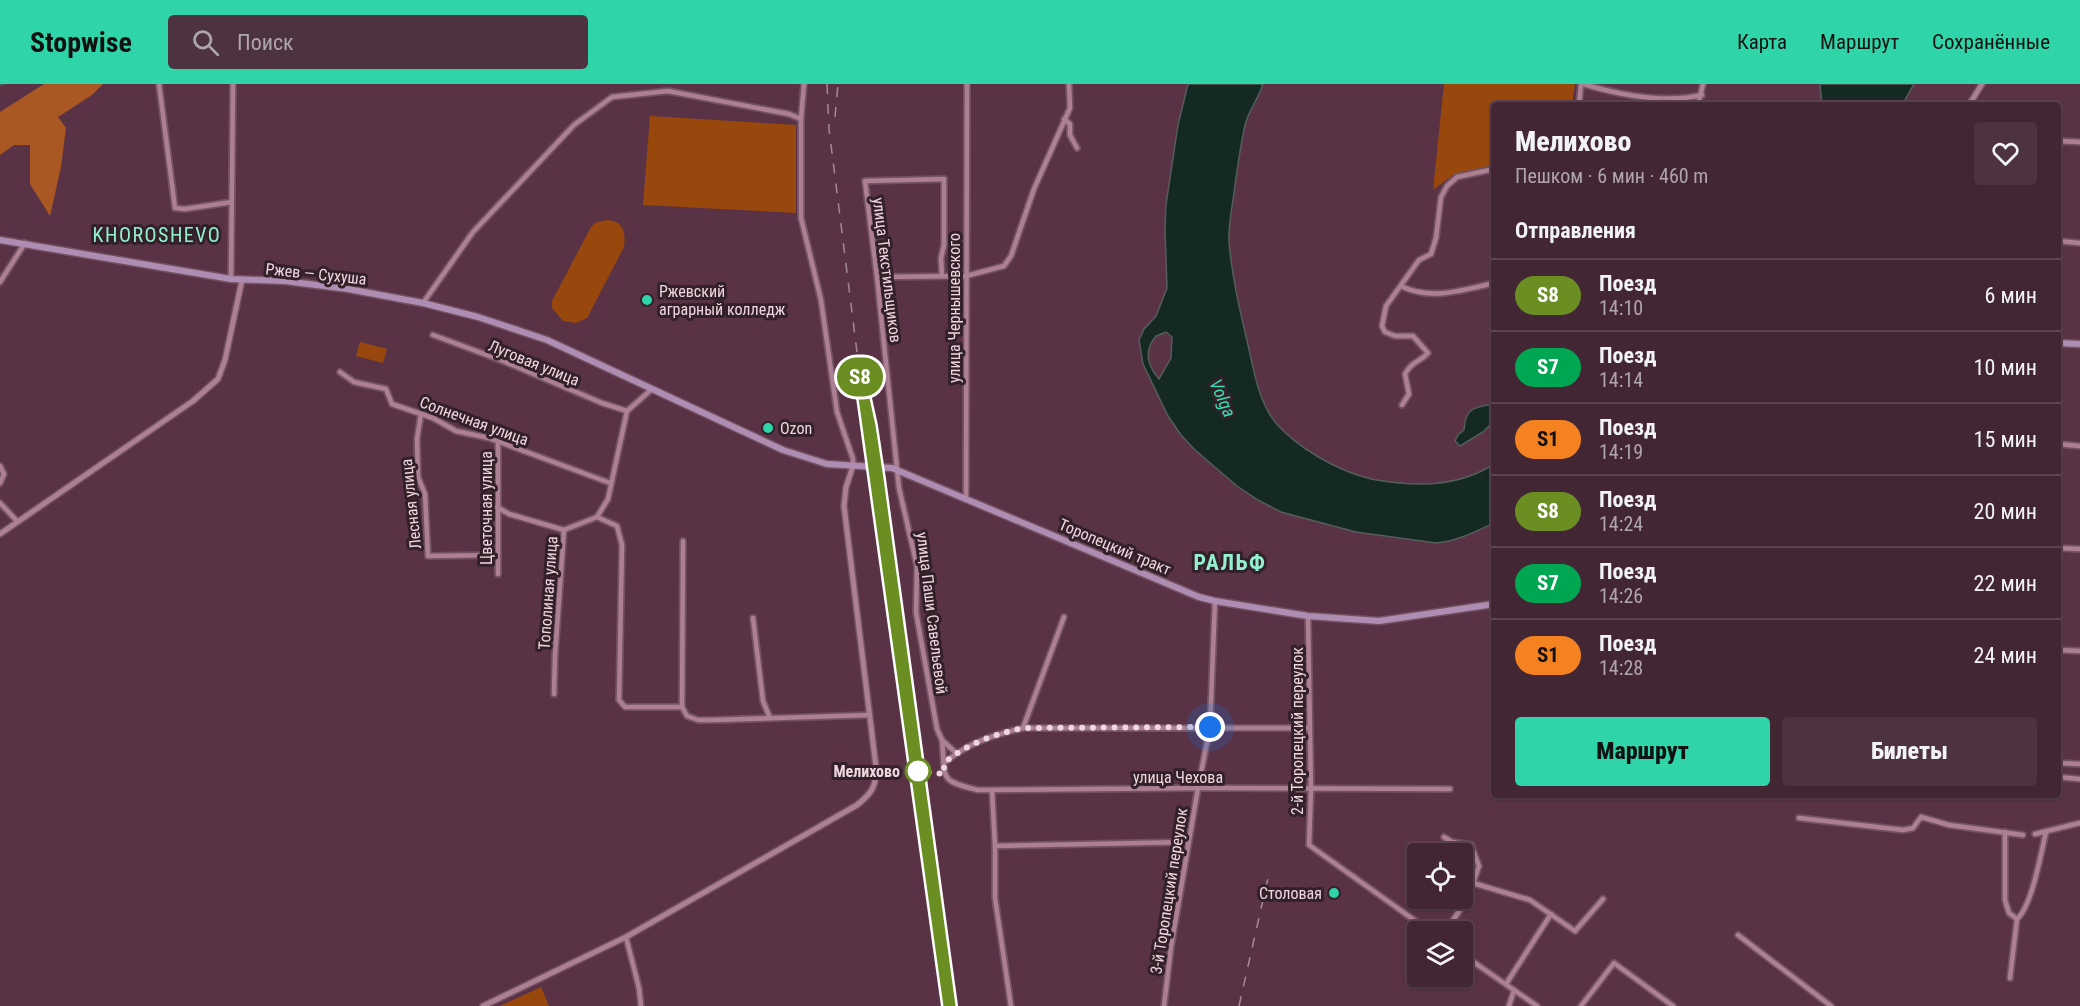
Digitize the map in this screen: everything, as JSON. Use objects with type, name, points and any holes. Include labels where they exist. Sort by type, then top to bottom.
[{"type":"main road","name":"Ржев — Сухуша","points":[[0,240],[231,279],[317,285],[423,303],[478,317],[528,334],[619,373],[652,390]]},
{"type":"main road","points":[[2061,343],[2080,344]]},
{"type":"main road","points":[[652,390],[783,450],[827,464],[853,466]]},
{"type":"main road","name":"Торопецкий тракт","points":[[853,466],[877,466],[897,470],[1200,597],[1215,601],[1308,616],[1379,621],[1491,604]]},
{"type":"street","points":[[159,84],[175,208],[185,209],[232,202]]},
{"type":"street","points":[[231,279],[233,84]]},
{"type":"street","points":[[483,1006],[626,937],[857,805],[872,792],[876,780],[870,715],[844,506],[853,459],[837,412],[821,300],[801,218],[801,119],[804,84]]},
{"type":"street","name":"улица Чернышевского","points":[[966,499],[967,84]]},
{"type":"street","points":[[877,277],[966,276],[1004,266],[1011,256],[1034,189],[1070,108],[1069,84]]},
{"type":"street","points":[[1579,102],[1582,84],[1610,92],[1646,97],[1687,99],[1702,95]]},
{"type":"street","points":[[1699,102],[1703,84]]},
{"type":"street","points":[[1970,102],[1982,84]]},
{"type":"street","points":[[423,303],[473,232],[574,125],[612,97],[668,91],[789,114],[801,119]]},
{"type":"street","points":[[1064,119],[1070,124],[1070,135],[1077,148]]},
{"type":"street","points":[[2061,141],[2080,142]]},
{"type":"street","points":[[1402,405],[1409,394],[1405,374],[1411,363],[1428,353],[1413,336],[1395,336],[1385,332],[1382,326],[1386,306],[1419,260],[1431,254],[1436,238],[1441,197],[1448,186],[1457,177],[1491,170]]},
{"type":"street","name":"улица Текстильщиков","points":[[897,470],[865,181],[944,179],[942,276]]},
{"type":"street","points":[[2061,241],[2080,243]]},
{"type":"street","points":[[0,282],[25,243]]},
{"type":"street","points":[[0,534],[193,401],[218,379],[225,360],[242,280]]},
{"type":"street","points":[[1401,286],[1408,290],[1437,293],[1458,292],[1491,284]]},
{"type":"street","name":"Луговая улица","points":[[433,335],[503,361],[602,404],[627,411]]},
{"type":"street","name":"Солнечная улица","points":[[340,372],[354,382],[386,389],[392,404],[439,420],[456,430],[498,442],[610,483]]},
{"type":"street","points":[[652,390],[627,411],[608,499],[597,517],[617,526],[622,545],[619,700],[625,707],[682,707]]},
{"type":"street","name":"Лесная улица","points":[[421,414],[417,439],[418,477],[425,494],[428,556],[497,555]]},
{"type":"street","name":"Цветочная улица","points":[[498,442],[498,574]]},
{"type":"street","points":[[2061,444],[2080,446]]},
{"type":"street","points":[[0,466],[4,474],[0,483]]},
{"type":"street","name":"улица Паши Савельевой","points":[[897,470],[902,505],[917,566],[916,612],[936,729],[942,740],[956,753]]},
{"type":"street","points":[[0,503],[17,521]]},
{"type":"street","points":[[497,507],[509,514],[564,530]]},
{"type":"street","name":"Тополиная улица","points":[[554,694],[564,530],[597,517]]},
{"type":"street","points":[[683,542],[682,707],[687,716],[698,720],[870,715]]},
{"type":"street","points":[[2061,548],[2080,549]]},
{"type":"street","name":"3-й Торопецкий переулок","points":[[1164,1006],[1171,947],[1197,788],[1210,727],[1215,601]]},
{"type":"street","name":"2-й Торопецкий переулок","points":[[1308,616],[1311,789],[1309,845],[1416,921]]},
{"type":"street","points":[[1023,728],[1064,617]]},
{"type":"street","points":[[753,618],[763,701],[770,718]]},
{"type":"street","points":[[2061,650],[2080,651]]},
{"type":"street","points":[[944,763],[974,743],[1023,728],[1309,729]]},
{"type":"street","name":"улица Чехова","points":[[942,740],[944,774],[952,783],[978,790],[1450,789]]},
{"type":"street","points":[[2061,763],[2080,764]]},
{"type":"street","points":[[2061,777],[2080,779]]},
{"type":"street","points":[[992,790],[995,898],[1011,1006]]},
{"type":"street","points":[[1799,818],[1903,830],[1913,828],[1921,817],[1949,825],[2023,835]]},
{"type":"street","points":[[2035,834],[2080,823]]},
{"type":"street","points":[[2005,832],[2005,900],[2009,913],[2017,919]]},
{"type":"street","points":[[2010,978],[2017,919],[2031,892],[2046,832]]},
{"type":"street","points":[[1444,837],[1452,842],[1462,843]]},
{"type":"street","points":[[995,846],[1189,842]]},
{"type":"street","points":[[1473,850],[1479,866],[1473,883],[1530,900],[1575,932],[1603,899]]},
{"type":"street","points":[[1506,984],[1551,914]]},
{"type":"street","points":[[1738,935],[1831,1006]]},
{"type":"street","points":[[626,937],[639,988],[641,1006]]},
{"type":"street","points":[[1473,962],[1537,1006]]},
{"type":"street","points":[[1581,1006],[1614,963],[1673,1006]]},
{"type":"street","points":[[1509,1006],[1514,990]]},
{"type":"shaded area","points":[[44,84],[103,84],[92,95],[58,117],[66,128],[61,167],[50,216],[30,184],[30,145],[14,145],[0,155],[0,112]]},
{"type":"shaded area","points":[[1444,84],[1575,84],[1572,102],[1491,102],[1491,168],[1453,175],[1433,190]]},
{"type":"shaded area","points":[[650,116],[796,125],[796,213],[643,205]]},
{"type":"shaded area","points":[[607,220],[617,223],[622,228],[624,247],[587,318],[576,323],[563,321],[552,308],[552,301],[591,227],[595,223]]},
{"type":"shaded area","points":[[360,342],[387,349],[383,363],[356,356]]},
{"type":"shaded area","points":[[541,987],[549,1006],[500,1006]]},
{"type":"water","name":"Volga","points":[[1188,84],[1263,84],[1245,125],[1230,218],[1229,242],[1237,294],[1255,375],[1264,404],[1284,432],[1306,449],[1345,470],[1371,479],[1434,484],[1465,478],[1491,466],[1491,524],[1459,538],[1436,543],[1356,532],[1281,512],[1237,486],[1195,450],[1168,416],[1143,364],[1139,340],[1144,329],[1156,316],[1167,288],[1166,205],[1178,125]],"holes":[[[1166,332],[1172,337],[1171,358],[1159,379],[1148,358],[1152,341],[1156,336]]]},
{"type":"water","points":[[1820,84],[1914,84],[1904,102],[1822,102]]},
{"type":"water","points":[[1491,404],[1491,424],[1483,432],[1460,446],[1455,441],[1464,430],[1468,413],[1481,406]]},
{"type":"waterway","points":[[0,85],[4,84]]},
{"type":"railway","points":[[827,84],[829,129],[860,376],[871,426],[951,1006]]},
{"type":"railway","points":[[835,117],[838,84]]},
{"type":"railway","points":[[1239,1006],[1268,878]]},
{"type":"train","name":"S8","points":[[948,1006],[860,376],[879,479],[951,1006]]},
{"type":"place","name":"Ржевский аграрный колледж","points":[[647,300]]},
{"type":"place","name":"Ozon","points":[[768,428]]},
{"type":"place","name":"Мелихово","points":[[918,771]]},
{"type":"place","name":"Столовая","points":[[1334,893]]},
{"type":"district","name":"KHOROSHEVO","points":[[157,235]]},
{"type":"district","name":"РАЛЬФ","points":[[1230,562]]},
{"type":"route","points":[[918,771],[944,774],[944,763],[956,753],[974,743],[1023,728],[1210,727]]}]
